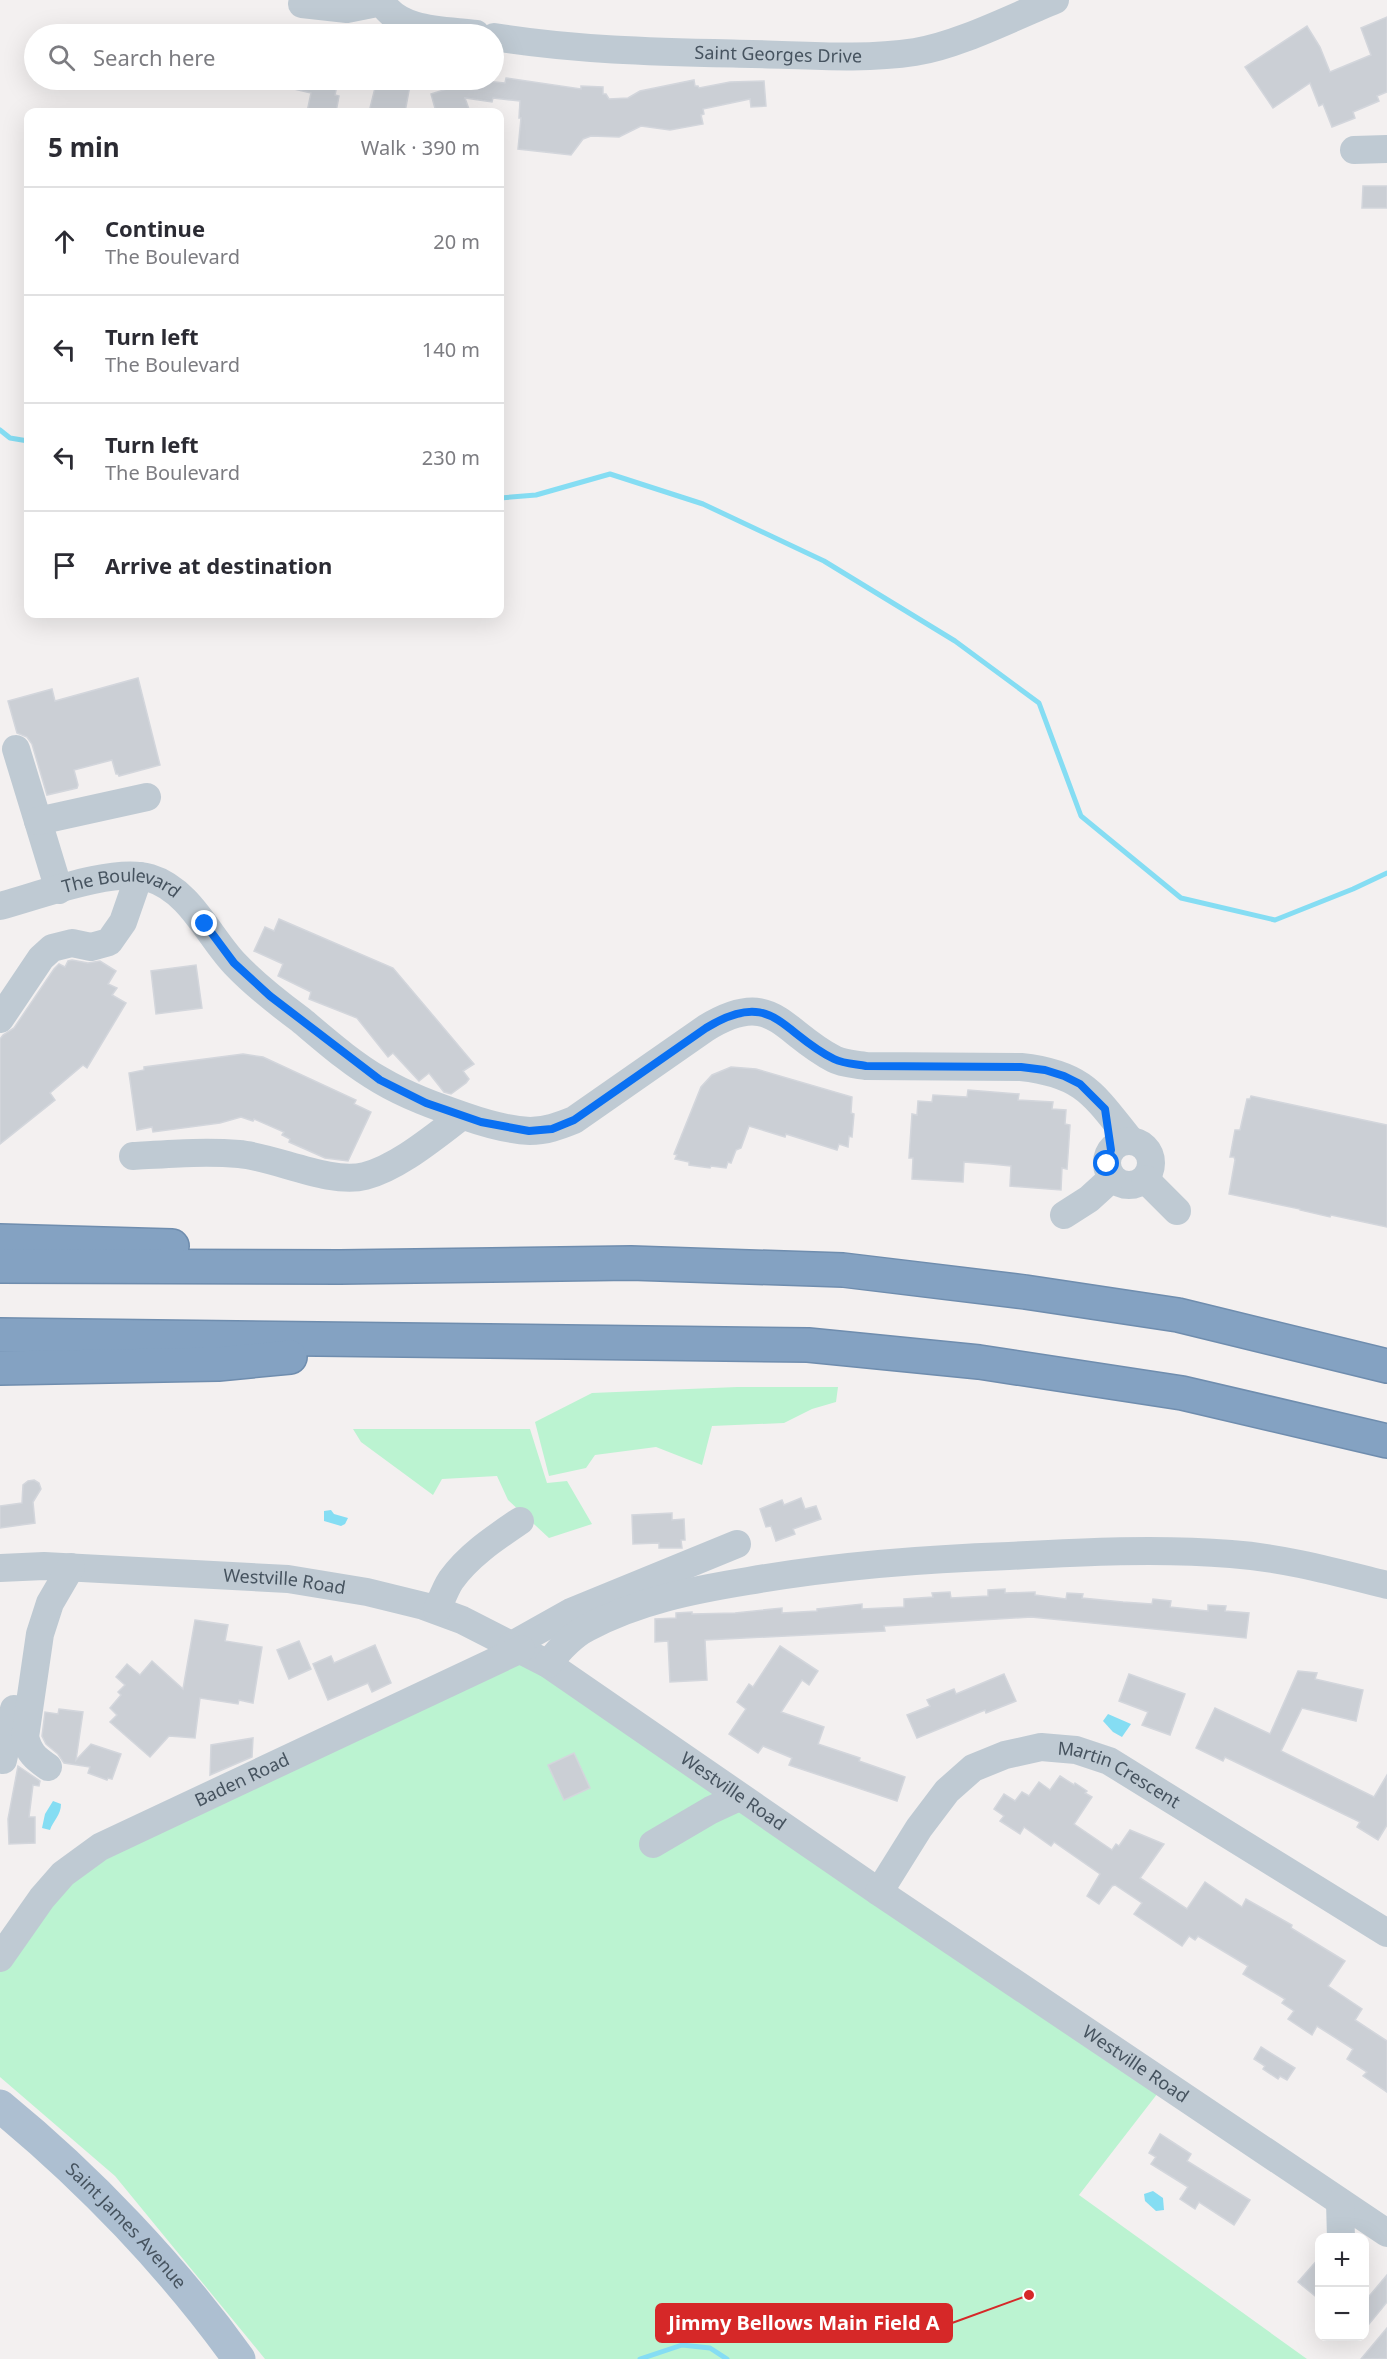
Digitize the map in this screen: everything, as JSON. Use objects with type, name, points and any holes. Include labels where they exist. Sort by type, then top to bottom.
[{"type":"highway","points":[[0,1241],[190,1246],[340,1267]]},
{"type":"highway","points":[[0,1266],[340,1267],[631,1263],[843,1270],[1025,1292],[1178,1315],[1387,1366]]},
{"type":"highway","points":[[0,1335],[808,1345],[968,1361],[1182,1393],[1387,1441]]},
{"type":"highway","points":[[0,1368],[218,1364],[425,1341]]},
{"type":"main road","name":"Saint James Avenue","points":[[0,2106],[34,2134],[121,2218],[210,2318],[239,2359]]},
{"type":"street","name":"Saint Georges Drive","points":[[504,38],[628,51],[810,55],[917,52],[963,38],[1008,8],[1055,0]]},
{"type":"street","points":[[302,4],[347,9],[382,1],[388,12],[411,24]]},
{"type":"street","points":[[1354,150],[1387,149]]},
{"type":"street","points":[[16,749],[59,890]]},
{"type":"street","points":[[38,821],[147,797]]},
{"type":"street","name":"The Boulevard","points":[[0,906],[118,876],[152,879],[177,894],[205,924],[234,963],[270,996],[327,1042],[380,1080],[426,1103],[481,1122],[529,1131],[552,1129],[574,1120],[716,1022],[741,1011],[776,1017],[836,1060],[866,1066],[969,1065],[1045,1070],[1080,1084],[1105,1109],[1121,1146]]},
{"type":"street","points":[[0,1019],[41,958],[52,948],[72,943],[91,947],[109,942],[123,922],[138,876]]},
{"type":"street","points":[[133,1156],[188,1153],[238,1154],[265,1158],[301,1170],[342,1176],[364,1176],[386,1167],[462,1116]]},
{"type":"street","points":[[1121,1146],[1144,1147],[1152,1159],[1149,1174],[1145,1179],[1132,1186],[1124,1186],[1112,1178],[1107,1164],[1121,1146]]},
{"type":"street","points":[[1064,1215],[1089,1200],[1112,1178]]},
{"type":"street","points":[[1145,1179],[1177,1211]]},
{"type":"street","points":[[437,1610],[449,1582],[462,1566],[483,1546],[520,1521]]},
{"type":"street","name":"Baden Road","points":[[0,1958],[42,1898],[63,1874],[100,1847],[517,1647],[571,1612],[737,1544]]},
{"type":"street","points":[[548,1664],[561,1647],[586,1628],[652,1601],[693,1590],[773,1576],[906,1560],[1073,1553],[1231,1554],[1297,1562],[1387,1585]]},
{"type":"street","points":[[3,1760],[57,1567]]},
{"type":"street","points":[[48,1767],[33,1757],[28,1750],[25,1737],[40,1634],[50,1603],[57,1567]]},
{"type":"street","name":"Westville Road","points":[[0,1568],[57,1567],[288,1579],[368,1592],[437,1610],[462,1620],[548,1664],[879,1892],[1149,2071],[1387,2233]]},
{"type":"street","name":"Martin Crescent","points":[[879,1892],[919,1828],[940,1800],[973,1768],[1005,1755],[1041,1747],[1076,1750],[1109,1761],[1387,1933]]},
{"type":"street","points":[[653,1844],[739,1797]]},
{"type":"street","points":[[1340,2202],[1341,2233]]},
{"type":"green space","points":[[737,1387],[838,1387],[836,1402],[812,1409],[784,1423],[712,1426],[702,1465],[656,1447],[595,1455],[586,1468],[549,1476],[535,1422],[592,1393]]},
{"type":"green space","points":[[353,1429],[530,1429],[547,1483],[567,1481],[592,1524],[549,1538],[508,1500],[497,1476],[442,1479],[433,1495],[361,1442]]},
{"type":"green space","points":[[522,1653],[1161,2089],[1079,2195],[1307,2359],[265,2359],[115,2176],[0,2077],[0,1957],[63,1877]]},
{"type":"water","points":[[331,1510],[334,1514],[348,1518],[345,1524],[341,1526],[324,1521],[324,1511]]},
{"type":"water","points":[[1108,1714],[1131,1724],[1122,1737],[1113,1732],[1103,1721]]},
{"type":"water","points":[[53,1801],[61,1804],[60,1811],[50,1830],[42,1828],[45,1814]]},
{"type":"water","points":[[1153,2191],[1163,2198],[1164,2210],[1156,2211],[1145,2201],[1144,2194]]},
{"type":"building","points":[[1387,17],[1387,92],[1377,96],[1379,101],[1353,112],[1355,118],[1332,127],[1323,104],[1319,106],[1310,83],[1273,108],[1245,67],[1307,26],[1320,47],[1330,72],[1371,55],[1361,28]]},
{"type":"building","points":[[506,78],[581,89],[581,86],[603,87],[603,94],[606,94],[609,99],[628,98],[640,91],[694,80],[695,86],[699,88],[730,82],[764,81],[766,106],[751,107],[750,99],[703,109],[704,114],[701,115],[703,124],[670,130],[641,126],[619,137],[591,136],[583,139],[571,155],[518,149],[520,101],[493,98],[492,102],[465,98],[469,108],[435,108],[431,94],[444,90],[504,90]]},
{"type":"building","points":[[298,90],[336,90],[335,95],[339,96],[337,108],[308,108],[311,93]]},
{"type":"building","points":[[374,90],[409,90],[406,108],[370,108]]},
{"type":"building","points":[[1363,186],[1387,186],[1387,208],[1362,208]]},
{"type":"building","points":[[138,678],[160,765],[119,776],[116,774],[112,760],[74,770],[77,788],[47,795],[32,744],[27,737],[17,733],[8,701],[52,689],[55,701]]},
{"type":"building","points":[[279,919],[393,968],[474,1064],[463,1071],[469,1079],[466,1083],[451,1094],[444,1092],[429,1073],[419,1081],[393,1053],[388,1057],[357,1018],[309,999],[311,992],[278,976],[283,964],[254,951],[265,927],[274,931]]},
{"type":"building","points":[[68,961],[88,963],[100,961],[116,971],[108,984],[117,988],[112,995],[126,1003],[87,1068],[83,1065],[50,1093],[55,1100],[0,1144],[0,1039],[14,1028],[54,969],[59,964],[65,967]]},
{"type":"building","points":[[196,965],[202,1008],[156,1014],[151,971]]},
{"type":"building","points":[[243,1054],[263,1057],[356,1100],[354,1104],[371,1112],[348,1161],[325,1158],[289,1142],[290,1139],[282,1135],[284,1132],[254,1119],[253,1121],[241,1117],[220,1123],[153,1132],[152,1127],[137,1130],[129,1073],[144,1070],[144,1067]]},
{"type":"building","points":[[731,1067],[756,1069],[852,1097],[851,1113],[854,1114],[852,1137],[849,1136],[848,1147],[839,1144],[837,1150],[786,1134],[785,1137],[749,1126],[741,1148],[736,1150],[731,1163],[728,1162],[726,1168],[689,1165],[689,1162],[675,1159],[677,1155],[674,1154],[701,1087],[712,1075]]},
{"type":"building","points":[[968,1090],[1019,1094],[1018,1100],[1053,1102],[1052,1109],[1066,1110],[1065,1124],[1070,1125],[1067,1169],[1062,1168],[1061,1190],[1010,1186],[1011,1166],[964,1162],[963,1182],[912,1179],[913,1158],[909,1158],[912,1114],[917,1115],[918,1101],[932,1102],[933,1095],[967,1097]]},
{"type":"building","points":[[1251,1096],[1387,1125],[1387,1227],[1331,1215],[1330,1217],[1229,1194],[1235,1160],[1234,1157],[1230,1157],[1235,1130],[1240,1130],[1247,1099]]},
{"type":"building","points":[[34,1480],[39,1483],[41,1489],[33,1502],[35,1523],[0,1528],[0,1506],[22,1503],[23,1485]]},
{"type":"building","points":[[801,1498],[805,1509],[816,1506],[821,1519],[793,1529],[795,1534],[776,1541],[771,1526],[766,1527],[760,1509],[782,1500],[784,1505]]},
{"type":"building","points":[[672,1513],[672,1520],[684,1519],[685,1540],[681,1540],[682,1548],[659,1548],[659,1543],[633,1544],[632,1515]]},
{"type":"building","points":[[1005,1589],[1005,1593],[1035,1592],[1035,1595],[1066,1599],[1067,1593],[1083,1594],[1082,1598],[1123,1602],[1152,1604],[1153,1599],[1171,1601],[1170,1607],[1208,1611],[1208,1605],[1226,1606],[1225,1611],[1249,1613],[1246,1638],[1031,1617],[884,1626],[885,1631],[705,1640],[707,1680],[670,1682],[668,1641],[655,1642],[655,1619],[676,1618],[676,1613],[735,1613],[782,1608],[782,1613],[817,1611],[817,1609],[862,1604],[862,1609],[904,1607],[904,1599],[933,1597],[932,1593],[950,1592],[951,1598],[988,1596],[988,1590]]},
{"type":"building","points":[[195,1620],[228,1625],[225,1641],[262,1647],[253,1703],[239,1700],[238,1704],[200,1698],[195,1738],[169,1736],[150,1757],[110,1722],[117,1715],[110,1708],[121,1695],[118,1692],[125,1685],[116,1677],[127,1664],[140,1675],[152,1661],[183,1689]]},
{"type":"building","points":[[299,1641],[311,1669],[289,1679],[277,1650]]},
{"type":"building","points":[[375,1645],[391,1683],[372,1692],[368,1683],[328,1700],[313,1664],[331,1656],[334,1663]]},
{"type":"building","points":[[780,1646],[818,1671],[809,1685],[802,1680],[781,1712],[824,1727],[818,1744],[860,1758],[859,1761],[905,1777],[897,1801],[789,1765],[792,1758],[763,1746],[758,1753],[729,1734],[746,1709],[737,1702],[749,1684],[753,1687]]},
{"type":"building","points":[[1298,1671],[1317,1673],[1315,1679],[1363,1690],[1356,1721],[1302,1708],[1281,1751],[1374,1797],[1387,1775],[1387,1825],[1378,1840],[1357,1827],[1360,1822],[1225,1757],[1223,1761],[1196,1748],[1215,1708],[1270,1734]]},
{"type":"building","points":[[1004,1674],[1016,1701],[986,1713],[985,1710],[917,1738],[907,1715],[930,1706],[927,1700],[954,1689],[956,1694]]},
{"type":"building","points":[[1129,1674],[1185,1694],[1170,1735],[1142,1725],[1148,1712],[1119,1701]]},
{"type":"building","points":[[59,1709],[83,1712],[76,1760],[91,1744],[121,1754],[112,1779],[107,1780],[88,1773],[90,1767],[64,1763],[58,1754],[46,1744],[42,1736],[45,1712],[58,1714]]},
{"type":"building","points":[[253,1738],[252,1757],[210,1775],[211,1745]]},
{"type":"building","points":[[574,1753],[590,1788],[564,1800],[548,1765]]},
{"type":"building","points":[[18,1766],[40,1781],[39,1786],[33,1785],[29,1817],[35,1817],[35,1843],[9,1844],[8,1819]]},
{"type":"building","points":[[1060,1776],[1074,1785],[1075,1783],[1092,1797],[1074,1824],[1112,1850],[1116,1844],[1119,1846],[1130,1830],[1164,1844],[1140,1878],[1187,1909],[1205,1882],[1242,1907],[1246,1899],[1292,1925],[1291,1928],[1345,1961],[1328,1986],[1362,2009],[1355,2020],[1387,2041],[1387,2092],[1363,2076],[1367,2072],[1347,2059],[1353,2049],[1317,2026],[1312,2035],[1288,2019],[1294,2011],[1282,2003],[1285,1999],[1243,1974],[1248,1966],[1198,1936],[1195,1940],[1189,1936],[1182,1946],[1134,1914],[1142,1903],[1115,1885],[1099,1904],[1087,1896],[1100,1874],[1054,1842],[1051,1846],[1024,1827],[1020,1834],[1000,1821],[1004,1816],[994,1809],[1004,1794],[1015,1801],[1022,1792],[1029,1796],[1039,1782],[1050,1790]]},
{"type":"building","points":[[1261,2047],[1295,2068],[1287,2080],[1280,2076],[1278,2079],[1263,2069],[1265,2066],[1254,2059]]},
{"type":"building","points":[[1160,2134],[1191,2154],[1187,2161],[1250,2200],[1234,2225],[1199,2202],[1195,2209],[1180,2199],[1188,2187],[1151,2164],[1156,2157],[1149,2153]]},
{"type":"building","points":[[1315,2263],[1315,2296],[1298,2282]]},
{"type":"building","points":[[1387,2275],[1387,2302],[1369,2324],[1369,2296]]},
{"type":"building","points":[[1387,2328],[1387,2359],[1361,2359]]},
{"type":"waterway","points":[[0,430],[10,438],[24,440]]},
{"type":"waterway","points":[[504,498],[536,495],[610,474],[703,504],[824,561],[955,641],[1039,703],[1081,816],[1181,898],[1275,920],[1387,873]]},
{"type":"waterway","points":[[640,2359],[682,2345],[710,2348],[727,2359]]},
{"type":"place","name":"Jimmy Bellows Main Field A","points":[[1029,2295]]},
{"type":"route","points":[[205,924],[234,963],[270,996],[327,1042],[380,1080],[426,1103],[481,1122],[529,1131],[552,1129],[574,1120],[706,1028],[726,1016],[741,1011],[776,1017],[820,1051],[836,1060],[850,1064],[1021,1067],[1045,1070],[1064,1076],[1080,1084],[1105,1109],[1111,1150],[1107,1164]]}]
